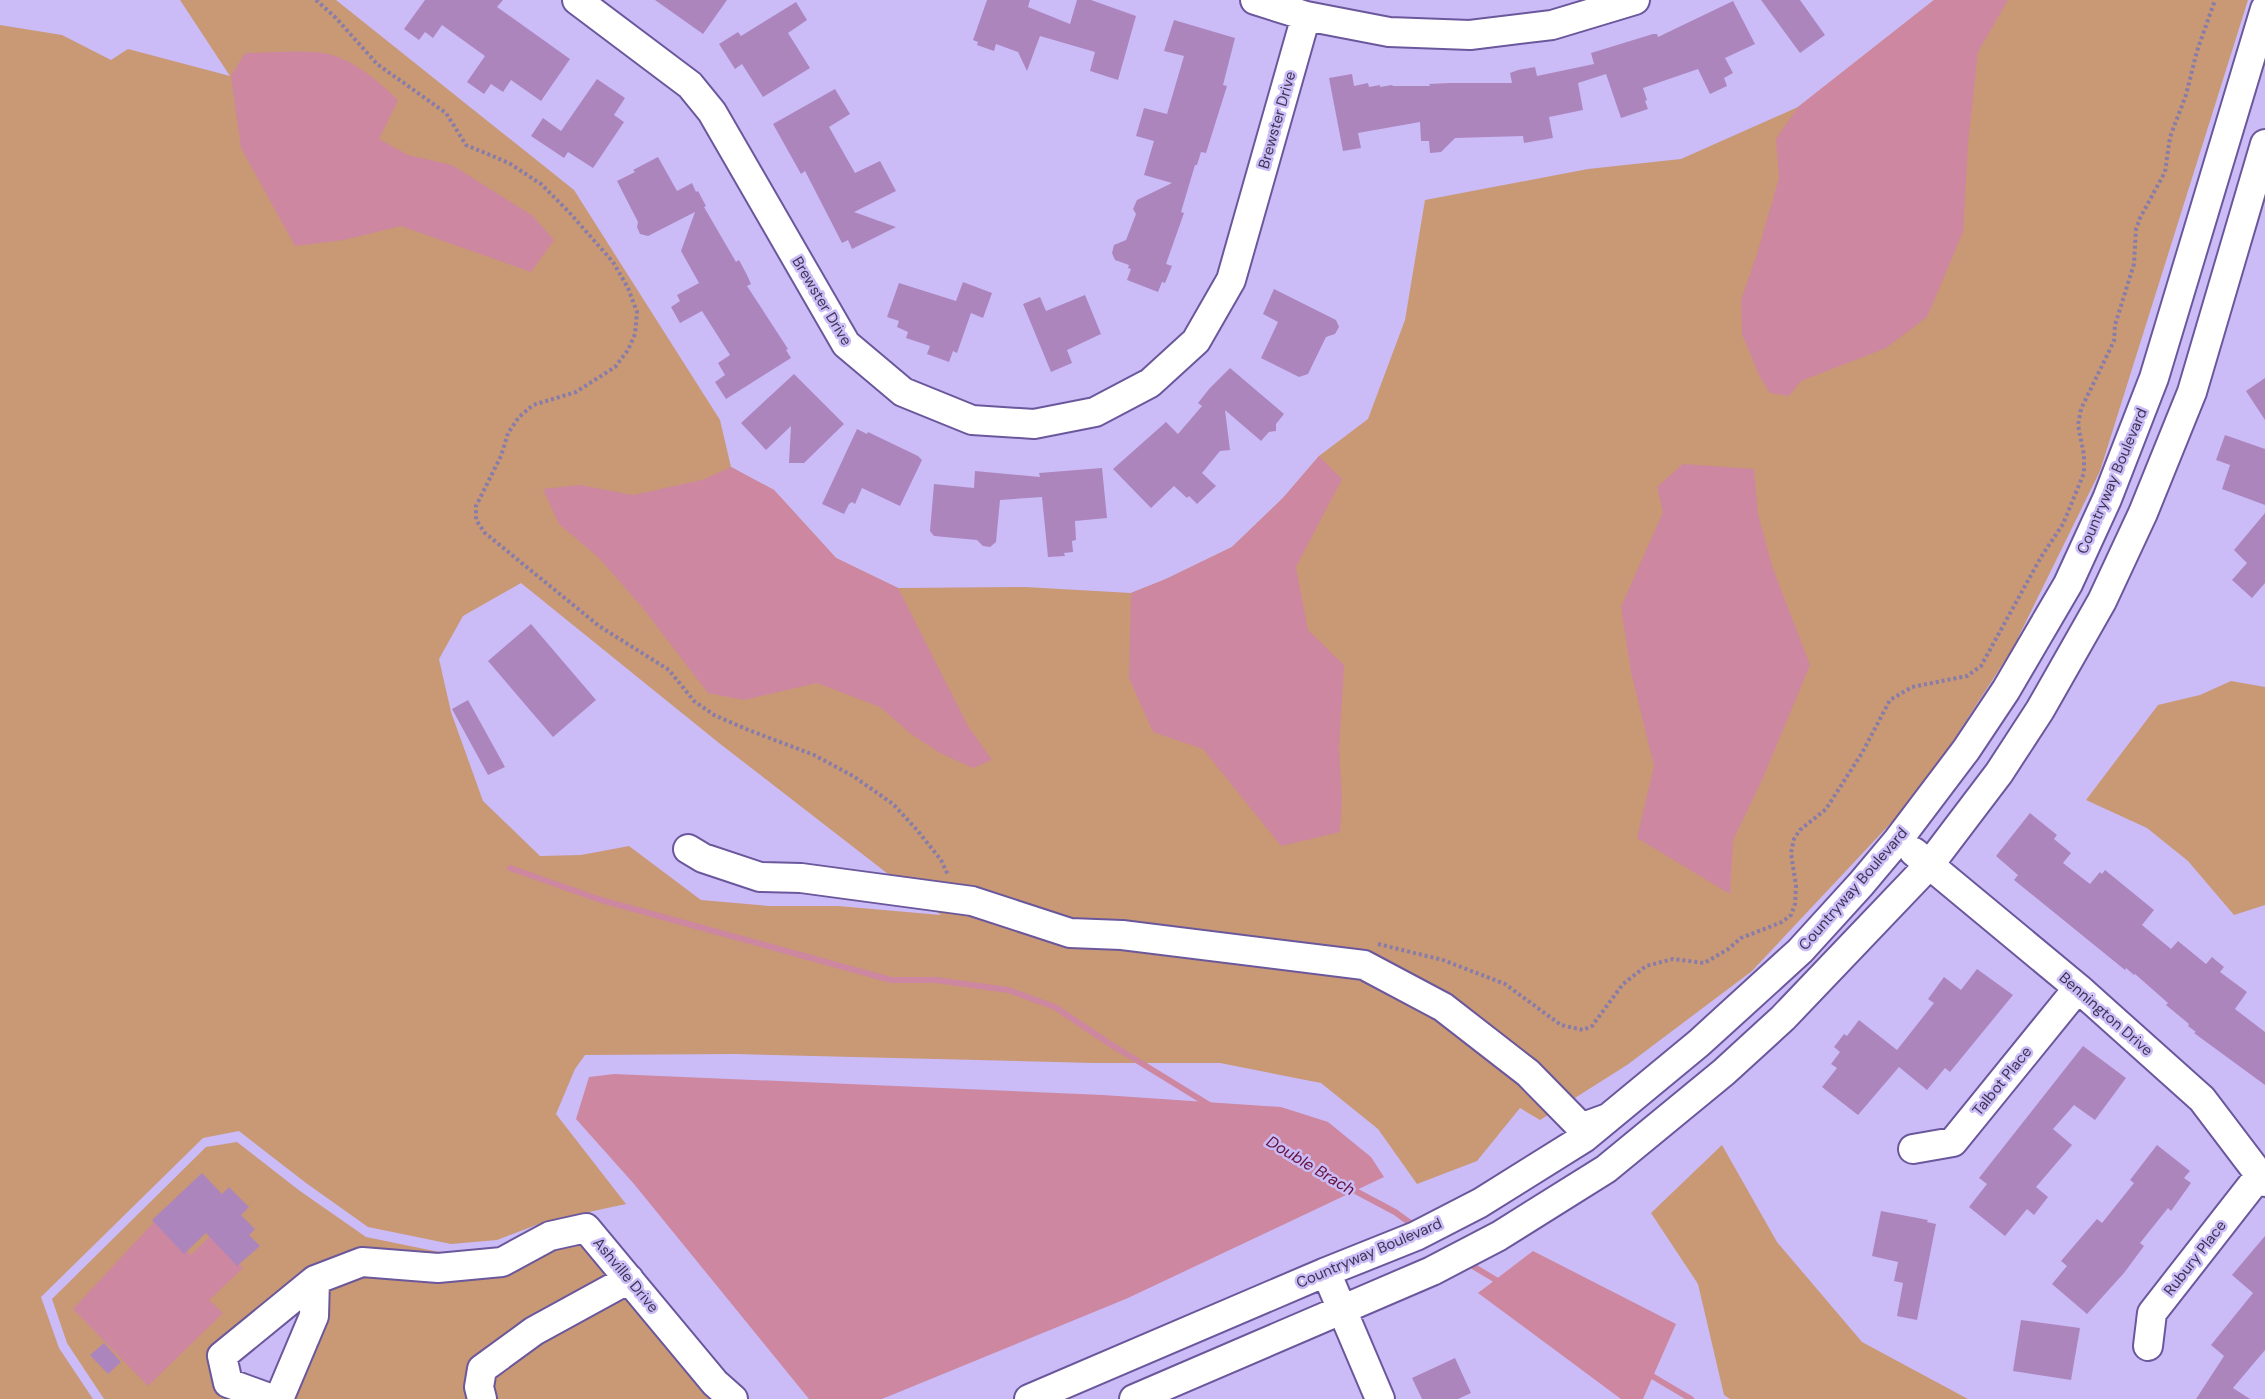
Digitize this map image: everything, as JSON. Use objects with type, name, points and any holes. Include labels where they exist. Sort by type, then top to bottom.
[{"type":"street","name":"Brewster Drive","points":[[577,0],[690,85],[712,112],[846,345],[903,392],[972,420],[1034,424],[1095,412],[1150,383],[1196,341],[1232,280],[1306,16]]},
{"type":"street","points":[[1255,0],[1306,16],[1389,32],[1470,35],[1552,25],[1635,0]]},
{"type":"street","name":"Countryway Boulevard","points":[[1029,1399],[1416,1236],[1480,1203],[1584,1138],[1699,1043],[1800,951],[1898,840],[1966,750],[2006,690],[2068,584],[2107,499],[2154,378],[2265,9]]},
{"type":"street","points":[[1134,1399],[1432,1270],[1499,1236],[1606,1169],[1724,1072],[1783,1018],[1930,864],[1999,773],[2040,710],[2107,591],[2143,513],[2192,392],[2258,196],[2265,144]]},
{"type":"street","points":[[2213,183],[2258,196]]},
{"type":"street","name":"Bennington Drive","points":[[1898,840],[2078,988],[2202,1099],[2262,1179]]},
{"type":"street","points":[[688,849],[703,858],[760,877],[801,878],[972,901],[1070,933],[1122,935],[1364,964],[1443,1007],[1528,1073],[1577,1123],[1586,1126],[1608,1118]]},
{"type":"street","name":"Talbot Place","points":[[1913,1149],[1953,1142],[2078,988]]},
{"type":"street","points":[[1552,1158],[1568,1134],[1568,1116]]},
{"type":"street","name":"Rubury Place","points":[[2148,1346],[2152,1313],[2262,1179]]},
{"type":"street","name":"Ashville Drive","points":[[273,1399],[228,1383],[222,1356],[315,1280],[362,1262],[438,1268],[502,1262],[550,1236],[586,1228],[715,1383],[733,1399]]},
{"type":"street","points":[[1326,1272],[1380,1399]]},
{"type":"street","points":[[482,1399],[479,1387],[482,1369],[534,1331],[629,1279]]},
{"type":"street","points":[[279,1399],[314,1316],[315,1280]]},
{"type":"path","points":[[316,0],[336,18],[377,64],[446,112],[466,145],[509,163],[541,184],[613,262],[628,288],[637,312],[635,334],[615,367],[576,392],[533,405],[519,417],[508,433],[501,456],[476,506],[476,520],[485,533],[599,626],[669,670],[694,701],[714,714],[746,729],[814,755],[853,776],[893,804],[918,830],[941,860],[948,876],[951,898]]},
{"type":"path","points":[[1367,943],[1414,951],[1505,984],[1561,1025],[1582,1030],[1592,1026],[1623,984],[1646,966],[1673,959],[1704,963],[1727,950],[1741,938],[1782,922],[1791,915],[1796,904],[1791,853],[1794,839],[1800,830],[1826,809],[1862,753],[1890,700],[1912,687],[1967,676],[1981,666],[2041,557],[2063,524],[2084,473],[2085,455],[2078,425],[2081,409],[2114,341],[2115,325],[2134,264],[2136,229],[2164,172],[2170,136],[2186,95],[2197,51],[2214,0]]},
{"type":"shaded area","points":[[180,0],[336,0],[574,190],[720,420],[731,467],[774,490],[836,558],[898,588],[1025,587],[1131,593],[1232,547],[1283,498],[1319,456],[1368,419],[1405,320],[1425,200],[1588,169],[1681,159],[1798,107],[1934,0],[2248,0],[2100,471],[2013,648],[1920,792],[1752,971],[1627,1065],[1540,1120],[1520,1108],[1477,1161],[1417,1184],[1378,1129],[1321,1083],[1220,1063],[1094,1063],[735,1054],[585,1055],[575,1069],[556,1114],[626,1204],[547,1221],[497,1240],[451,1244],[368,1227],[239,1131],[203,1138],[41,1297],[59,1348],[93,1399],[0,1399],[0,25],[62,35],[111,60],[128,49],[230,76]],"holes":[[[521,583],[719,743],[941,915],[838,906],[769,906],[701,900],[629,846],[581,855],[540,856],[483,801],[451,712],[439,659],[463,616]]]},
{"type":"shaded area","points":[[2231,681],[2265,687],[2265,905],[2234,915],[2188,861],[2147,828],[2086,800],[2158,705],[2200,695]]},
{"type":"shaded area","points":[[237,1142],[300,1191],[366,1237],[449,1254],[304,1269],[304,1275],[216,1346],[237,1399],[104,1399],[67,1343],[52,1299],[206,1147]]},
{"type":"shaded area","points":[[1722,1145],[1777,1242],[1862,1342],[1968,1399],[1730,1399],[1724,1395],[1698,1284],[1651,1213]]},
{"type":"shaded area","points":[[582,1241],[715,1399],[291,1399],[325,1288],[363,1274]]},
{"type":"water","points":[[1934,0],[2008,0],[1978,52],[1968,143],[1963,232],[1927,317],[1886,348],[1801,381],[1789,396],[1770,393],[1759,375],[1742,334],[1741,300],[1779,178],[1776,139],[1798,107]]},
{"type":"water","points":[[245,53],[329,54],[354,65],[378,81],[398,100],[379,139],[408,155],[452,165],[533,216],[554,240],[531,272],[401,226],[344,240],[295,246],[241,148],[231,76]]},
{"type":"water","points":[[1319,456],[1342,479],[1296,567],[1308,630],[1344,665],[1339,749],[1342,798],[1340,832],[1281,846],[1203,749],[1153,732],[1129,678],[1131,593],[1232,547],[1283,498]]},
{"type":"water","points":[[1683,464],[1754,469],[1758,514],[1772,566],[1810,665],[1762,780],[1733,840],[1730,894],[1637,838],[1654,766],[1631,672],[1621,607],[1663,512],[1657,487]]},
{"type":"water","points":[[731,467],[774,490],[836,558],[898,588],[968,726],[992,760],[973,768],[940,753],[911,734],[880,707],[817,683],[744,700],[708,693],[642,607],[598,557],[559,524],[543,489],[580,485],[633,495],[702,480]]},
{"type":"water","points":[[614,1074],[1103,1095],[1281,1107],[1328,1122],[1371,1157],[1384,1177],[1128,1298],[882,1399],[809,1399],[634,1184],[576,1119],[589,1077]]},
{"type":"water","points":[[156,1220],[191,1255],[212,1234],[243,1268],[209,1300],[223,1313],[148,1386],[73,1309]]},
{"type":"water","points":[[1533,1251],[1676,1324],[1643,1399],[1621,1399],[1478,1293]]},
{"type":"building","points":[[425,0],[503,0],[497,7],[570,59],[541,101],[511,80],[503,92],[491,84],[484,94],[467,82],[485,56],[442,25],[433,38],[425,32],[419,40],[404,29]]},
{"type":"building","points":[[655,0],[727,0],[703,34]]},
{"type":"building","points":[[987,0],[1030,0],[1028,7],[1070,24],[1077,0],[1091,0],[1136,16],[1118,80],[1090,71],[1095,52],[1040,36],[1027,71],[1018,52],[996,44],[994,51],[977,45],[978,42],[973,40]]},
{"type":"building","points":[[1761,0],[1800,0],[1825,35],[1800,53]]},
{"type":"building","points":[[1733,1],[1755,44],[1725,58],[1733,73],[1724,78],[1727,86],[1710,94],[1698,69],[1643,88],[1648,109],[1621,118],[1606,74],[1578,83],[1583,110],[1549,117],[1553,138],[1524,143],[1523,136],[1455,138],[1441,152],[1430,153],[1429,141],[1421,141],[1420,122],[1358,133],[1361,148],[1343,151],[1329,78],[1352,74],[1354,86],[1368,83],[1369,87],[1512,83],[1510,73],[1518,70],[1535,67],[1537,76],[1594,64],[1591,53],[1653,34],[1657,34],[1658,37]]},
{"type":"building","points":[[796,2],[807,20],[788,33],[810,68],[763,97],[742,64],[735,69],[719,44],[738,32],[741,36]]},
{"type":"building","points":[[1174,20],[1235,38],[1223,85],[1227,86],[1206,153],[1201,152],[1197,165],[1195,165],[1181,212],[1184,213],[1166,264],[1172,266],[1165,283],[1162,282],[1158,292],[1127,280],[1131,269],[1128,268],[1129,265],[1115,260],[1112,253],[1114,245],[1126,240],[1136,214],[1133,209],[1137,200],[1172,183],[1144,175],[1154,141],[1136,136],[1144,108],[1167,114],[1184,56],[1164,51]]},
{"type":"building","points":[[597,79],[625,98],[614,115],[624,122],[593,168],[568,152],[564,158],[531,136],[543,118],[561,131]]},
{"type":"building","points":[[835,89],[850,114],[829,127],[855,173],[880,161],[896,191],[854,212],[896,227],[852,249],[848,240],[842,243],[805,171],[801,174],[773,124]]},
{"type":"building","points":[[658,157],[677,191],[692,183],[696,192],[698,191],[706,206],[704,207],[736,262],[739,260],[747,275],[751,284],[747,286],[788,349],[786,350],[791,358],[726,399],[715,382],[725,375],[718,363],[730,355],[702,311],[680,323],[671,307],[680,301],[677,295],[699,283],[681,251],[695,212],[648,236],[640,234],[637,227],[638,222],[617,181]]},
{"type":"building","points":[[963,282],[992,293],[983,318],[971,313],[957,353],[953,351],[949,362],[927,354],[930,346],[906,338],[908,332],[897,327],[899,321],[887,317],[899,283],[956,301]]},
{"type":"building","points":[[1274,289],[1336,320],[1339,327],[1335,334],[1326,337],[1308,374],[1299,377],[1261,358],[1278,322],[1263,314]]},
{"type":"building","points":[[1085,295],[1101,334],[1067,350],[1072,363],[1051,372],[1023,304],[1040,297],[1046,311]]},
{"type":"building","points":[[1230,368],[1284,414],[1276,424],[1276,431],[1269,432],[1261,441],[1225,410],[1230,450],[1220,451],[1202,473],[1216,486],[1197,504],[1174,486],[1151,508],[1113,469],[1166,422],[1178,434],[1202,406],[1198,403],[1209,389]]},
{"type":"building","points":[[794,374],[844,424],[804,463],[789,463],[791,426],[766,450],[741,423]]},
{"type":"building","points":[[2265,378],[2265,420],[2246,391]]},
{"type":"building","points":[[857,429],[867,434],[868,432],[922,460],[900,506],[862,488],[855,504],[852,502],[849,504],[844,514],[822,504]]},
{"type":"building","points":[[2225,435],[2265,449],[2265,505],[2222,489],[2230,465],[2216,460]]},
{"type":"building","points":[[1102,468],[1107,518],[1075,521],[1076,540],[1072,541],[1073,552],[1064,553],[1065,556],[1048,557],[1042,497],[1000,500],[996,542],[990,547],[983,546],[977,540],[934,536],[930,531],[934,484],[974,488],[975,471],[1040,477],[1039,473]]},
{"type":"building","points":[[2265,513],[2265,583],[2252,598],[2232,580],[2247,563],[2234,550]]},
{"type":"building","points":[[531,624],[596,700],[553,737],[488,661]]},
{"type":"building","points":[[468,700],[505,767],[488,775],[452,709]]},
{"type":"building","points":[[2030,813],[2057,835],[2054,839],[2071,853],[2063,863],[2090,884],[2100,872],[2102,874],[2105,870],[2154,910],[2142,925],[2171,949],[2178,941],[2206,964],[2212,957],[2224,967],[2220,972],[2247,992],[2235,1009],[2265,1032],[2265,1085],[2194,1033],[2196,1032],[2188,1026],[2189,1024],[2166,1005],[2168,1003],[2135,974],[2126,968],[2125,970],[2014,880],[2018,875],[1996,856]]},
{"type":"building","points":[[1977,969],[2013,995],[1950,1072],[1945,1068],[1927,1090],[1899,1067],[1858,1115],[1822,1087],[1837,1068],[1831,1064],[1840,1052],[1834,1047],[1844,1034],[1847,1036],[1859,1020],[1897,1050],[1934,1003],[1928,999],[1944,977],[1961,990]]},
{"type":"building","points":[[2083,1046],[2126,1078],[2095,1120],[2074,1105],[2053,1129],[2072,1145],[2036,1187],[2048,1197],[2034,1215],[2027,1209],[2005,1236],[1969,1207],[1987,1184],[1979,1178]]},
{"type":"building","points":[[2157,1145],[2190,1171],[2184,1178],[2191,1183],[2171,1211],[2168,1208],[2140,1243],[2144,1246],[2124,1273],[2087,1314],[2052,1284],[2067,1266],[2061,1261],[2097,1219],[2102,1223],[2134,1183],[2130,1180]]},
{"type":"building","points":[[202,1173],[222,1194],[229,1187],[249,1207],[241,1215],[255,1229],[249,1235],[260,1246],[237,1266],[206,1233],[184,1254],[152,1220]]},
{"type":"building","points":[[1881,1211],[1928,1220],[1927,1222],[1936,1224],[1917,1320],[1897,1316],[1903,1283],[1894,1281],[1898,1262],[1872,1256]]},
{"type":"building","points":[[2265,1236],[2265,1350],[2233,1388],[2250,1399],[2196,1399],[2224,1356],[2211,1345],[2253,1293],[2232,1275]]},
{"type":"building","points":[[2021,1320],[2080,1328],[2071,1380],[2013,1371]]},
{"type":"building","points":[[104,1343],[121,1362],[108,1374],[90,1355]]},
{"type":"building","points":[[1455,1358],[1471,1393],[1458,1399],[1422,1399],[1412,1378]]},
{"type":"waterway","points":[[510,868],[601,900],[891,980],[936,980],[1008,990],[1055,1007],[1211,1106]]},
{"type":"waterway","name":"Double Brach","points":[[1348,1187],[1395,1212],[1413,1225]]},
{"type":"waterway","points":[[1466,1262],[1501,1283]]},
{"type":"waterway","points":[[1647,1373],[1691,1399]]}]
